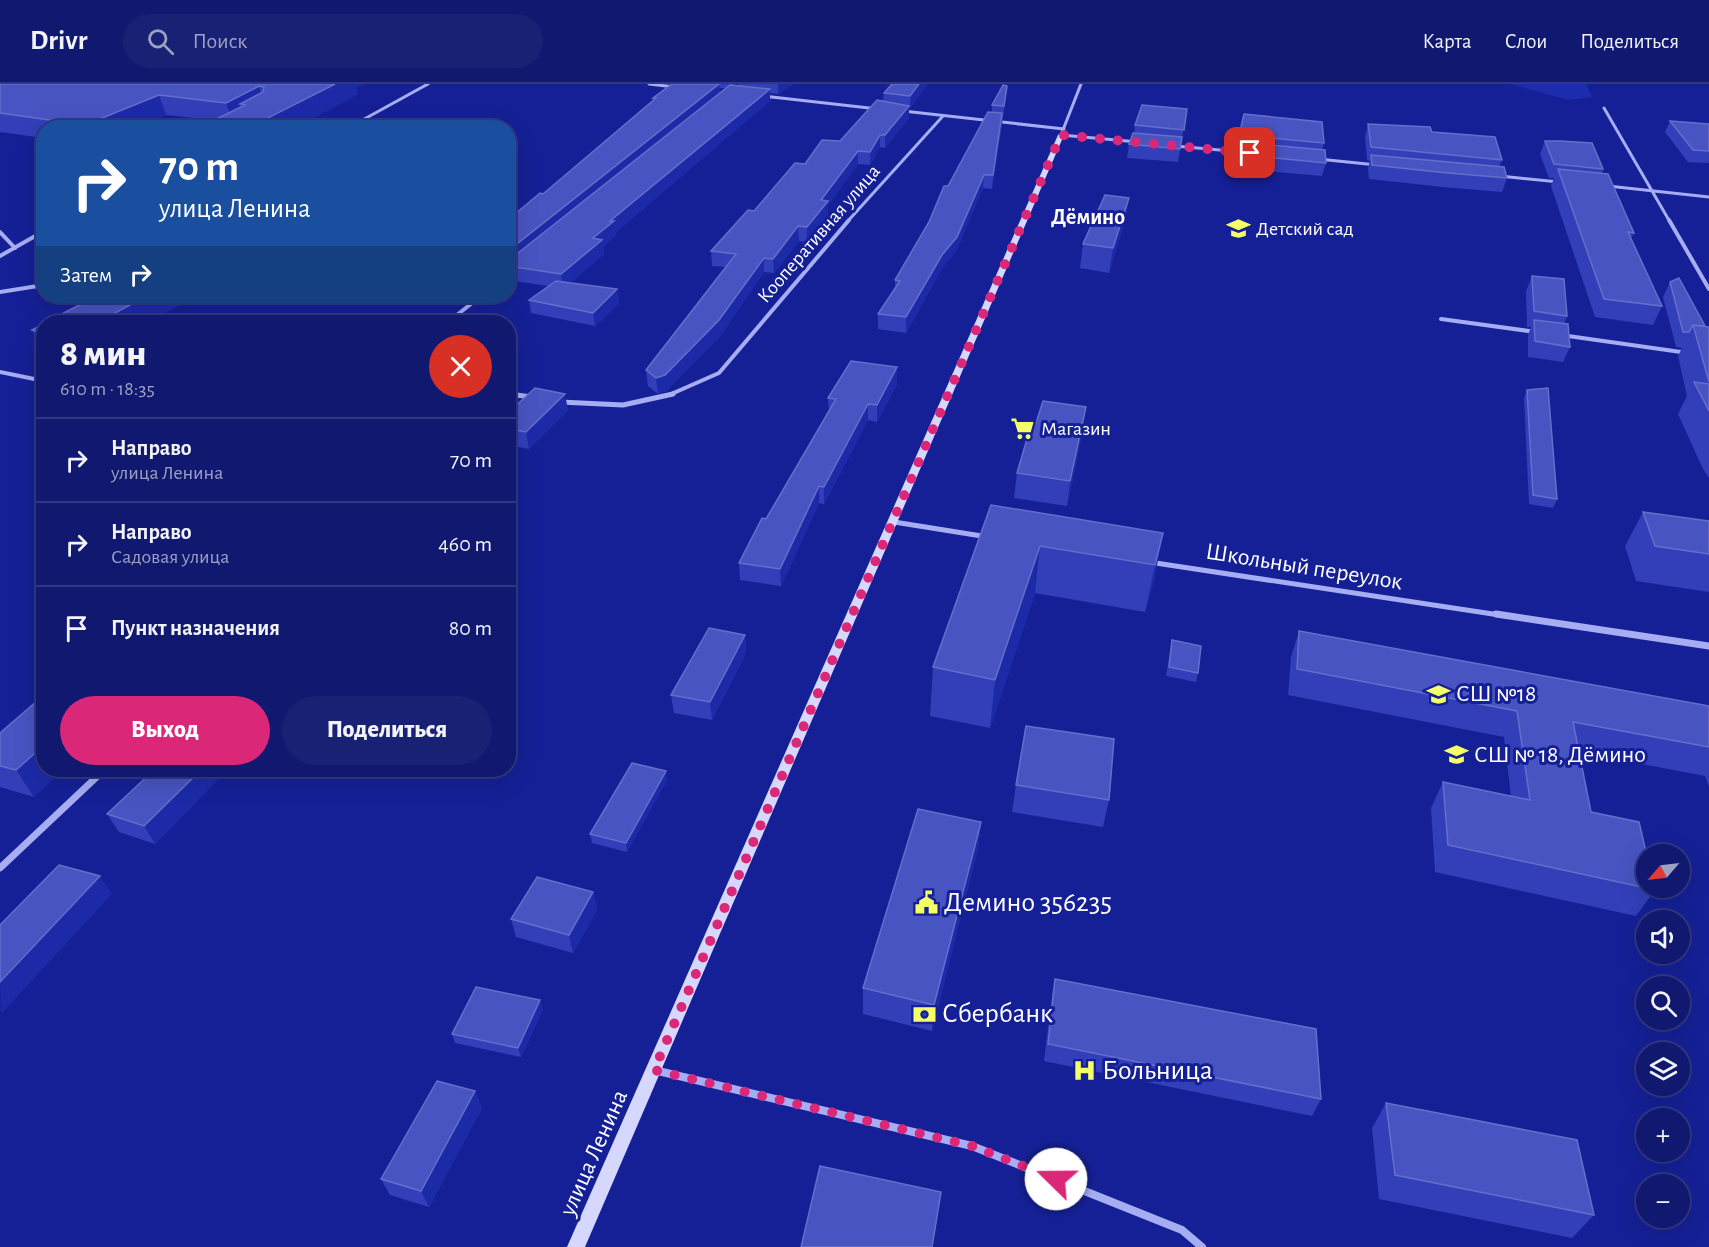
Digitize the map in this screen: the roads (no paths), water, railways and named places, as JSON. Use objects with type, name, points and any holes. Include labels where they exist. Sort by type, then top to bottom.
[{"type":"street","points":[[363,120],[428,84]]},
{"type":"street","points":[[649,84],[684,87]]},
{"type":"street","name":"улица Ленина","points":[[576,1247],[894,522],[1081,84]]},
{"type":"street","points":[[754,95],[884,109]]},
{"type":"street","points":[[1604,108],[1709,289]]},
{"type":"street","points":[[895,111],[1144,143]]},
{"type":"street","name":"Кооперативная улица","points":[[551,400],[616,407],[643,403],[695,387],[719,373],[839,231],[942,116]]},
{"type":"street","points":[[1168,145],[1250,153]]},
{"type":"street","points":[[1309,158],[1380,165]]},
{"type":"street","points":[[1498,176],[1569,183]]},
{"type":"street","points":[[1604,186],[1709,197]]},
{"type":"street","points":[[0,232],[15,248]]},
{"type":"street","points":[[0,256],[36,236]]},
{"type":"street","points":[[0,292],[36,286]]},
{"type":"street","points":[[457,315],[473,303]]},
{"type":"street","points":[[1441,319],[1546,333]]},
{"type":"street","points":[[1557,335],[1697,354]]},
{"type":"street","points":[[0,372],[36,379]]},
{"type":"street","points":[[516,395],[540,399]]},
{"type":"street","points":[[894,522],[998,538]]},
{"type":"street","name":"Школьный переулок","points":[[1138,560],[1709,646]]},
{"type":"street","points":[[0,868],[97,777]]},
{"type":"street","points":[[654,1070],[972,1146],[1182,1230],[1202,1247]]},
{"type":"place","name":"Детский сад","points":[[1238,229]]},
{"type":"place","name":"Магазин","points":[[1023,429]]},
{"type":"place","name":"СШ №18","points":[[1438,694]]},
{"type":"place","name":"СШ № 18, Дёмино","points":[[1456,755]]},
{"type":"place","name":"Демино 356235","points":[[926,903]]},
{"type":"place","name":"Сбербанк","points":[[924,1014]]},
{"type":"place","name":"Больница","points":[[1084,1071]]},
{"type":"district","name":"Дёмино","points":[[1088,217]]}]
